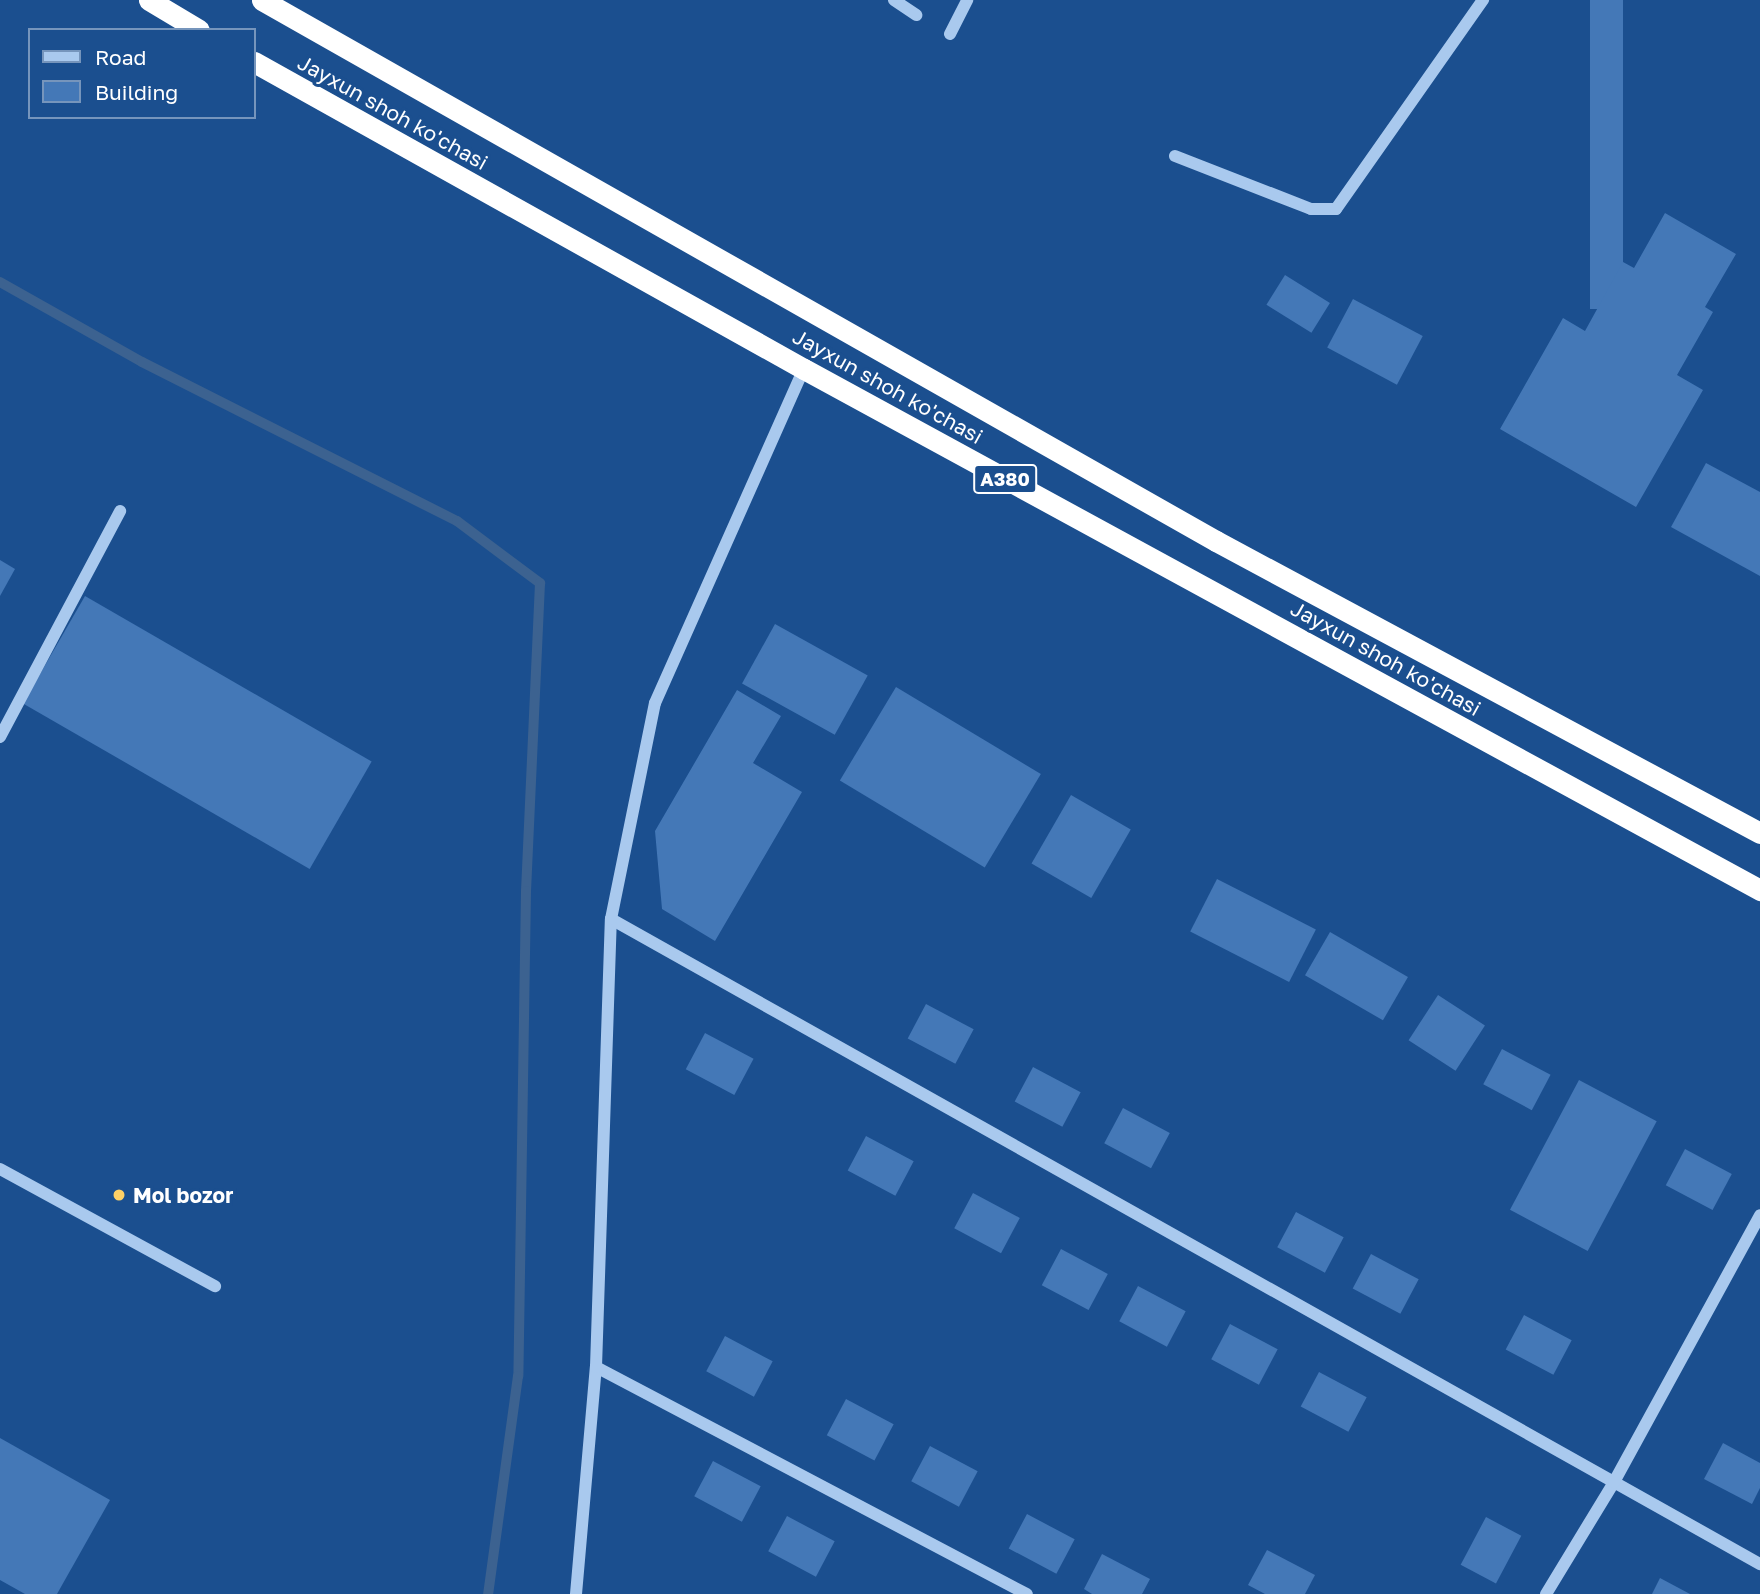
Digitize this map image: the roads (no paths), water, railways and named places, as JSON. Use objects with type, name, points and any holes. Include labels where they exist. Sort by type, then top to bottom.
[{"type":"highway","points":[[149,0],[197,28]]},
{"type":"highway","name":"Jayxun shoh ko'chasi","points":[[262,0],[1216,541],[1760,833]]},
{"type":"highway","name":"Jayxun shoh ko'chasi","points":[[256,62],[804,369],[1760,890]]},
{"type":"street","points":[[894,0],[916,15]]},
{"type":"street","points":[[950,34],[967,0]]},
{"type":"street","points":[[1175,156],[1311,209],[1336,209],[1483,0]]},
{"type":"street","points":[[576,1594],[596,1367],[611,919],[654,704],[804,369]]},
{"type":"street","points":[[0,737],[120,510]]},
{"type":"street","points":[[611,919],[1760,1564]]},
{"type":"street","points":[[0,1169],[215,1286]]},
{"type":"street","points":[[1546,1594],[1614,1482],[1760,1216]]},
{"type":"street","points":[[596,1367],[1027,1594]]},
{"type":"waterway","points":[[0,282],[142,362],[457,521],[540,583],[526,891],[518,1376],[488,1594]]},
{"type":"place","name":"Mol bozor","points":[[119,1195]]}]
